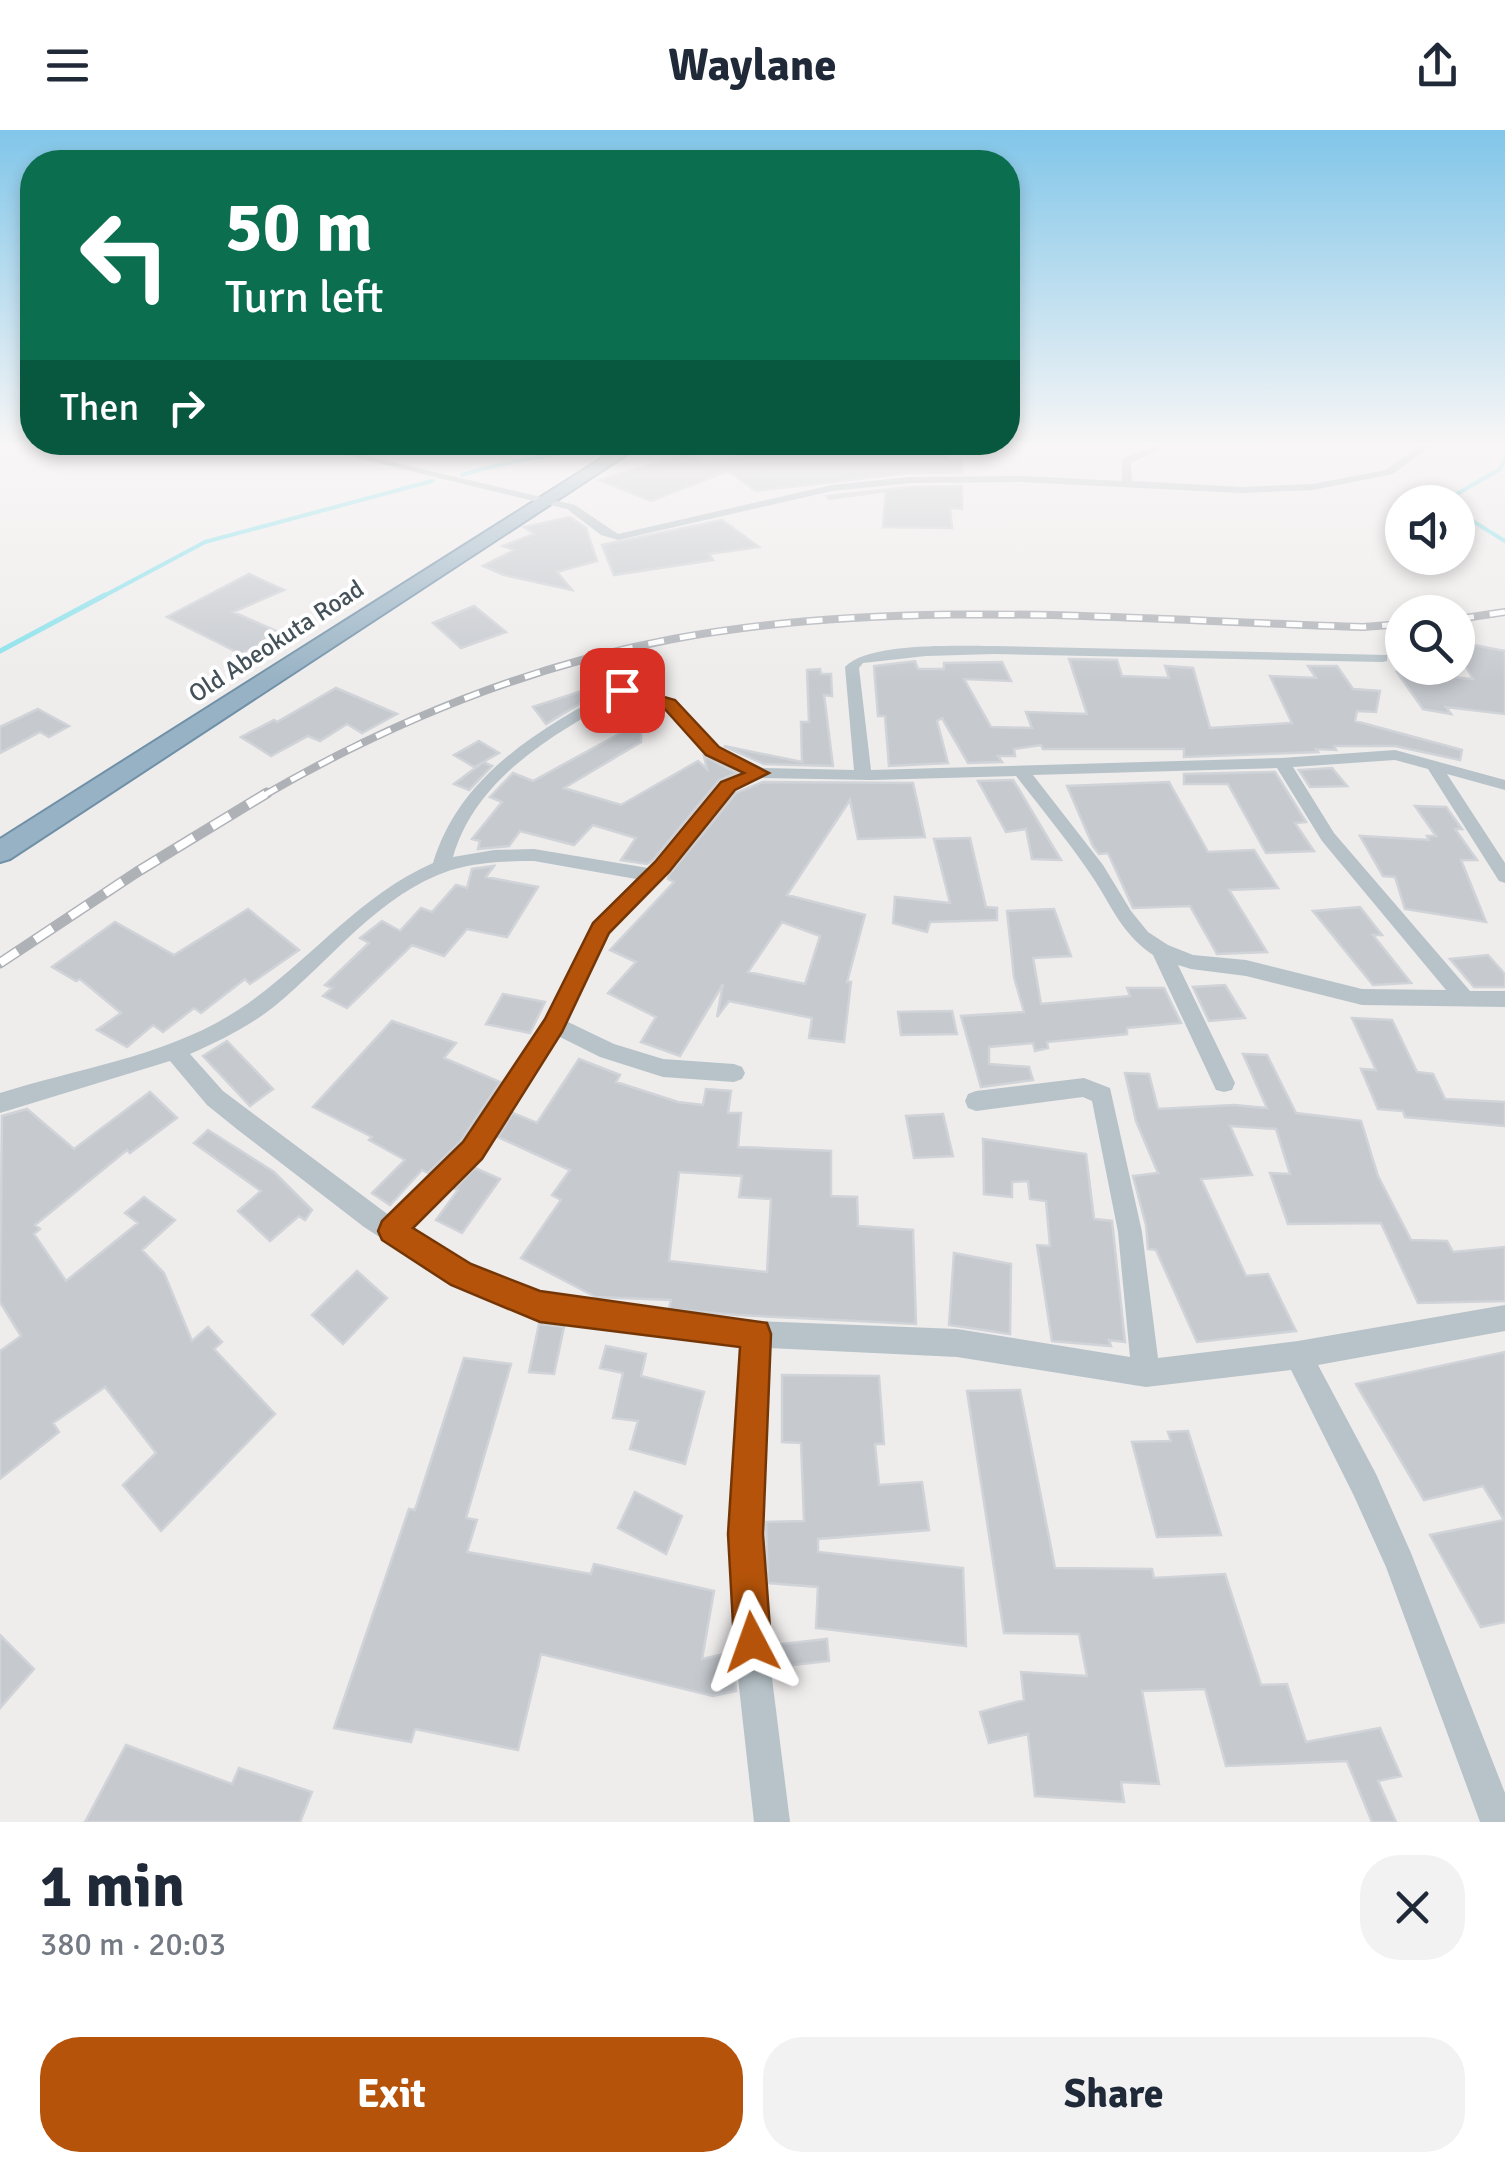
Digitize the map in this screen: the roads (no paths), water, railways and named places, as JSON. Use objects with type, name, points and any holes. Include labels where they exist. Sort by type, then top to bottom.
[{"type":"highway","name":"Old Abeokuta Road","points":[[0,852],[508,524]]},
{"type":"street","points":[[593,524],[606,536],[618,537],[675,524]]},
{"type":"street","points":[[863,775],[852,667],[859,660],[944,652],[1013,651],[1382,658]]},
{"type":"street","points":[[441,867],[452,826],[474,794],[505,766],[622,690],[669,704],[713,751],[760,773]]},
{"type":"street","points":[[392,1231],[472,1150],[554,1025],[601,929],[662,867],[728,786],[760,773],[863,775],[1282,763],[1380,755],[1432,762],[1505,786]]},
{"type":"street","points":[[1432,762],[1505,877]]},
{"type":"street","points":[[1282,763],[1328,837],[1464,997]]},
{"type":"street","points":[[1020,770],[1097,868],[1124,916],[1141,937],[1161,950],[1192,962],[1246,968],[1362,996],[1505,998]]},
{"type":"street","points":[[0,1103],[114,1073],[174,1051],[243,1018],[392,893],[441,867],[506,855],[547,856],[651,874]]},
{"type":"street","points":[[1161,950],[1224,1084]]},
{"type":"street","points":[[554,1025],[608,1051],[664,1068],[734,1073]]},
{"type":"street","points":[[174,1051],[215,1098],[246,1124],[392,1231],[461,1275],[540,1306],[756,1334],[957,1343],[1146,1374],[1298,1355],[1505,1318]]},
{"type":"street","points":[[976,1102],[1084,1087],[1102,1095],[1130,1232],[1146,1374]]},
{"type":"street","points":[[756,1334],[745,1534],[755,1678],[772,1822]]},
{"type":"street","points":[[1298,1355],[1365,1485],[1400,1564],[1498,1822]]},
{"type":"waterway","points":[[100,598],[205,542],[272,524]]},
{"type":"waterway","points":[[1477,524],[1505,541]]},
{"type":"waterway","points":[[0,651],[105,595]]},
{"type":"railway","points":[[1475,616],[1505,612]]},
{"type":"railway","points":[[263,796],[360,744],[513,681],[619,650],[758,626],[931,615],[1385,625]]},
{"type":"railway","points":[[0,963],[137,872],[267,793]]}]
